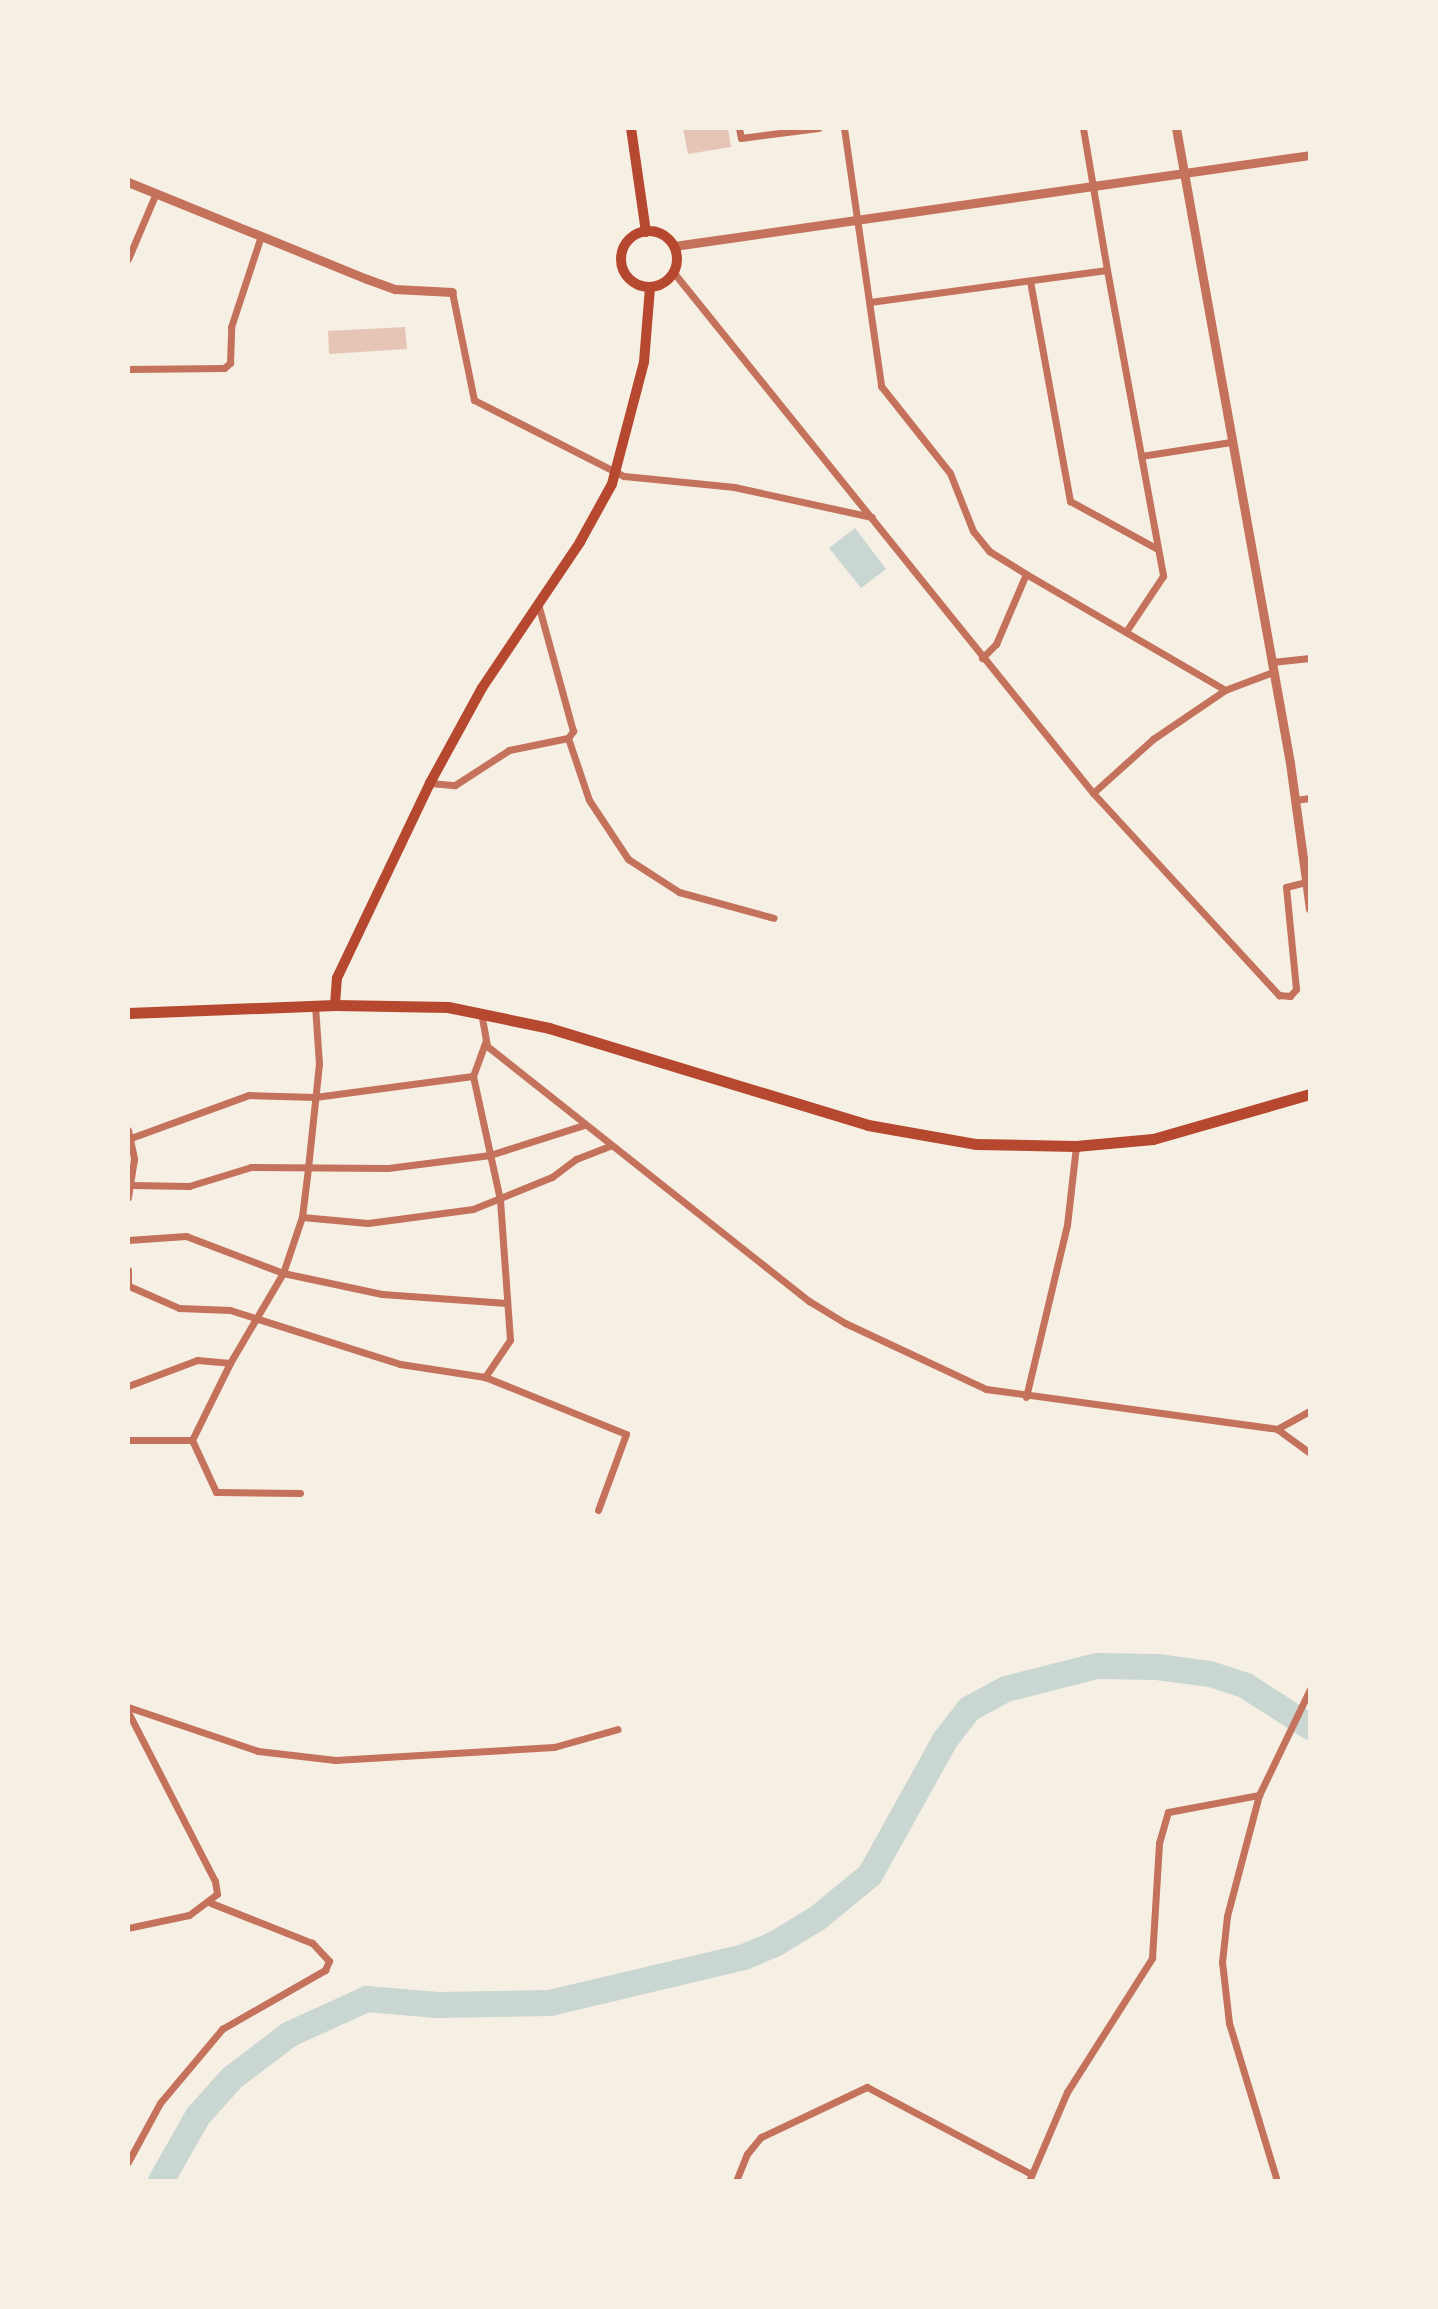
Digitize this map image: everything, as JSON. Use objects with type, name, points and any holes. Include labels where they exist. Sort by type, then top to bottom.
[{"type":"main road","points":[[631,128],[646,232]]},
{"type":"main road","points":[[646,232],[662,235],[674,246],[674,273],[650,287],[633,282],[622,266],[629,240],[646,232]]},
{"type":"main road","points":[[335,1005],[337,978],[430,783],[482,688],[601,507],[616,472],[644,362],[650,287]]},
{"type":"main road","points":[[128,1013],[315,1005],[481,1012],[897,1132],[976,1144],[1076,1146],[1179,1133],[1310,1094]]},
{"type":"street","points":[[739,128],[741,138],[818,128]]},
{"type":"street","points":[[844,128],[881,386],[950,473],[973,531],[989,551],[1225,690]]},
{"type":"street","points":[[1083,128],[1163,576],[1127,630]]},
{"type":"street","points":[[1176,128],[1295,800],[1310,909]]},
{"type":"street","points":[[674,246],[1310,155]]},
{"type":"street","points":[[128,182],[395,289],[452,292],[474,400],[616,472],[734,487],[872,517]]},
{"type":"street","points":[[128,259],[156,193]]},
{"type":"street","points":[[128,369],[224,368],[230,363],[231,327],[261,236]]},
{"type":"street","points":[[870,302],[1107,270]]},
{"type":"street","points":[[674,273],[1093,793],[1279,995],[1290,996],[1296,989],[1286,887],[1306,882]]},
{"type":"street","points":[[1030,281],[1070,501],[1156,548]]},
{"type":"street","points":[[1141,456],[1231,442]]},
{"type":"street","points":[[982,658],[996,644],[1026,574]]},
{"type":"street","points":[[430,783],[455,785],[509,750],[568,738],[573,731],[559,666],[538,604]]},
{"type":"street","points":[[1093,793],[1153,739],[1225,690],[1272,667],[1310,658]]},
{"type":"street","points":[[568,738],[589,800],[628,859],[679,892],[774,918]]},
{"type":"street","points":[[1295,800],[1310,798]]},
{"type":"street","points":[[192,1440],[230,1363],[283,1273],[302,1217],[315,1097],[315,1005]]},
{"type":"street","points":[[481,1012],[486,1041],[473,1076],[500,1200],[510,1340],[485,1377]]},
{"type":"street","points":[[486,1041],[610,1146],[668,1186],[821,1309],[930,1366],[986,1389],[1026,1397],[1210,1416],[1277,1429],[1310,1453]]},
{"type":"street","points":[[130,1139],[249,1095],[315,1097],[473,1076]]},
{"type":"street","points":[[133,1185],[189,1186],[251,1167],[388,1168],[490,1155],[584,1125]]},
{"type":"street","points":[[128,1130],[133,1185],[128,1198]]},
{"type":"street","points":[[302,1217],[368,1223],[462,1211],[500,1200],[610,1146]]},
{"type":"street","points":[[1026,1397],[1067,1225],[1076,1146]]},
{"type":"street","points":[[128,1240],[186,1236],[283,1273],[382,1294],[507,1303]]},
{"type":"street","points":[[128,1270],[129,1286],[179,1308],[230,1310],[254,1322],[400,1364],[485,1377],[626,1434],[598,1510]]},
{"type":"street","points":[[128,1386],[197,1360],[230,1363]]},
{"type":"street","points":[[1277,1429],[1310,1411]]},
{"type":"street","points":[[128,1440],[192,1440]]},
{"type":"street","points":[[192,1440],[216,1492],[300,1493]]},
{"type":"street","points":[[1277,2181],[1229,2023],[1222,1962],[1227,1916],[1259,1795],[1276,1768],[1310,1689]]},
{"type":"street","points":[[128,1709],[258,1751],[335,1760],[554,1747],[618,1729]]},
{"type":"street","points":[[128,1709],[215,1881],[211,1903]]},
{"type":"street","points":[[736,2181],[761,2137],[867,2087],[1030,2177],[1067,2092],[1144,1978],[1152,1958],[1159,1843],[1168,1812],[1259,1795]]},
{"type":"street","points":[[128,1928],[189,1915],[211,1903]]},
{"type":"street","points":[[128,2162],[160,2103],[222,2029],[325,1970],[329,1961],[312,1943],[211,1903]]},
{"type":"shaded area","points":[[855,528],[886,569],[861,588],[829,548]]},
{"type":"building","points":[[683,128],[728,128],[731,147],[688,154]]},
{"type":"building","points":[[405,327],[407,349],[329,354],[328,331]]},
{"type":"waterway","points":[[161,2181],[198,2116],[232,2078],[290,2034],[367,1999],[438,2005],[550,2003],[744,1957],[775,1944],[819,1917],[870,1875],[945,1740],[969,1709],[1006,1689],[1097,1666],[1157,1667],[1210,1674],[1246,1686],[1310,1727]]}]
